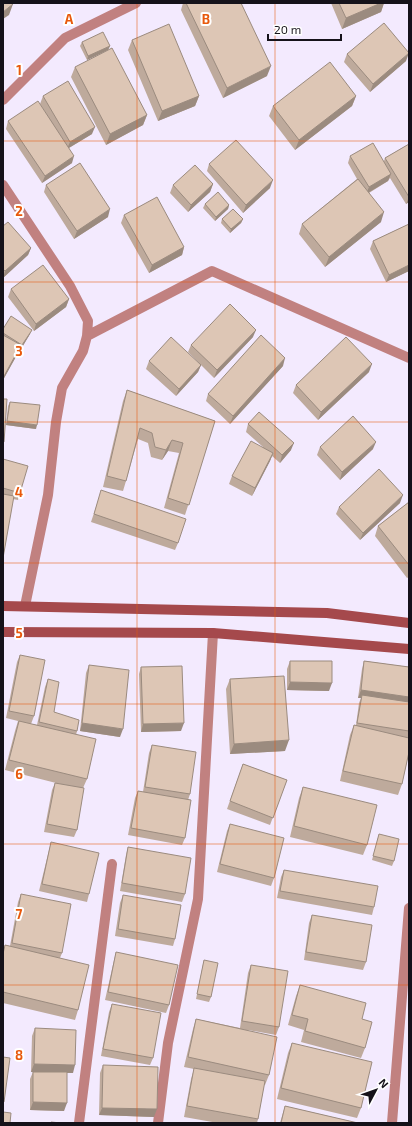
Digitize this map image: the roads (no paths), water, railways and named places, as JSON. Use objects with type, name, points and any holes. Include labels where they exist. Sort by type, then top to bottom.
[{"type":"street","points":[[3,100],[64,38],[136,3]]},
{"type":"street","points":[[3,185],[70,286],[88,321],[87,336],[83,351],[62,388],[56,422],[48,495],[25,606]]},
{"type":"street","points":[[87,336],[212,271],[409,358]]},
{"type":"street","points":[[3,606],[327,613],[409,623]]},
{"type":"street","points":[[3,632],[213,633],[409,649]]},
{"type":"street","points":[[158,1123],[168,1043],[198,899],[213,633]]},
{"type":"street","points":[[79,1123],[112,864]]},
{"type":"street","points":[[392,1123],[405,1001],[409,908]]}]
